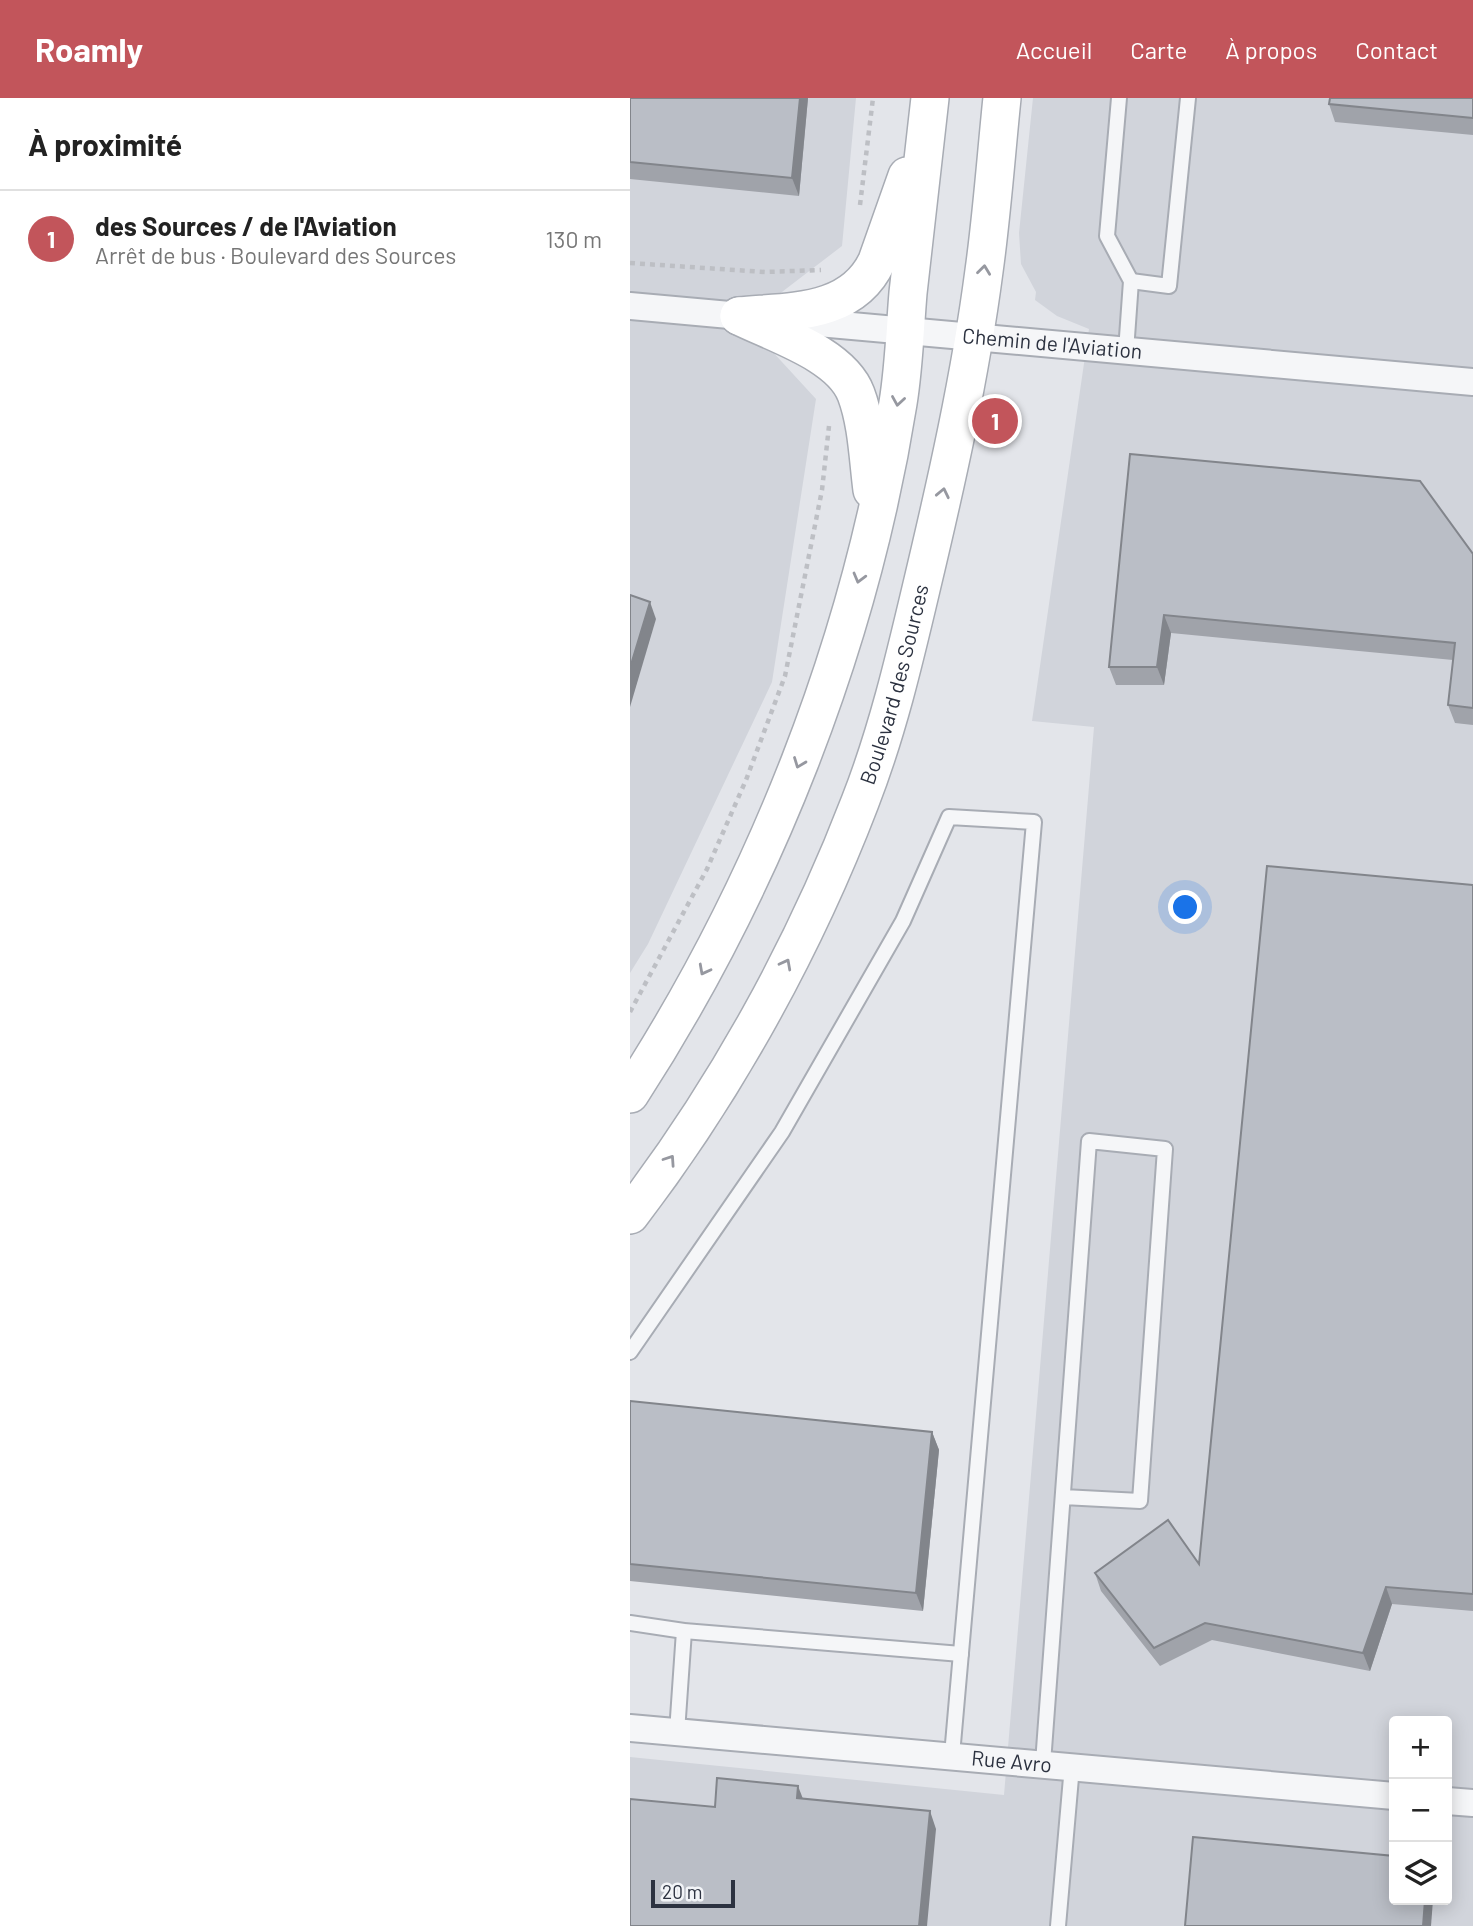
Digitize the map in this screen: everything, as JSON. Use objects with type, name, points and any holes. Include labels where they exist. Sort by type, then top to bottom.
[{"type":"main road","name":"Boulevard des Sources","points":[[630,1215],[695,1123],[757,1018],[810,917],[860,804],[890,712],[950,461],[984,270],[1002,98]]},
{"type":"main road","points":[[739,316],[824,306],[839,300],[864,283],[877,261],[929,108]]},
{"type":"main road","points":[[630,1094],[714,952],[790,786],[834,661],[876,511],[898,403],[929,108]]},
{"type":"main road","points":[[739,316],[830,361],[849,380],[859,406],[876,511]]},
{"type":"street","name":"Chemin de l'Aviation","points":[[630,306],[906,333],[1473,382]]},
{"type":"street","name":"Rue Avro","points":[[630,1728],[1389,1796]]},
{"type":"street","points":[[1452,1801],[1473,1803]]},
{"type":"lane","points":[[1119,98],[1107,236],[1131,281],[1126,351]]},
{"type":"lane","points":[[1131,281],[1169,286],[1188,98]]},
{"type":"lane","points":[[630,1352],[789,1121],[904,921],[949,817],[1034,822],[952,1755]]},
{"type":"lane","points":[[1043,1763],[1089,1141],[1165,1149],[1140,1501],[1063,1497]]},
{"type":"lane","points":[[630,1623],[684,1631],[961,1654]]},
{"type":"lane","points":[[677,1732],[684,1631]]},
{"type":"lane","points":[[1058,1926],[1072,1766]]},
{"type":"path","points":[[859,217],[873,98]]},
{"type":"path","points":[[630,263],[774,272],[821,270],[834,266]]},
{"type":"path","points":[[630,1012],[707,869],[746,780],[785,676],[824,478],[829,419]]},
{"type":"shaded area","points":[[630,98],[856,98],[842,246],[761,308],[759,337],[816,399],[772,682],[648,944],[630,973]]},
{"type":"shaded area","points":[[1033,98],[1473,98],[1473,1926],[630,1926],[630,1757],[1004,1795],[1094,727],[1032,721],[1089,329],[1057,316],[1035,300],[1036,292],[1021,264],[1019,233]]},
{"type":"building","points":[[630,98],[800,98],[792,178],[630,162]]},
{"type":"building","points":[[1330,98],[1473,98],[1473,118],[1329,104]]},
{"type":"building","points":[[1130,454],[1420,481],[1473,554],[1473,708],[1448,705],[1455,643],[1164,615],[1157,667],[1109,667]]},
{"type":"building","points":[[630,595],[650,602],[630,668]]},
{"type":"building","points":[[1267,866],[1473,885],[1473,1594],[1386,1587],[1363,1653],[1205,1623],[1154,1648],[1095,1573],[1168,1520],[1199,1564]]},
{"type":"building","points":[[630,1401],[932,1432],[916,1593],[630,1564]]},
{"type":"building","points":[[717,1778],[798,1786],[797,1798],[930,1811],[919,1926],[630,1926],[630,1799],[715,1807]]},
{"type":"building","points":[[1193,1837],[1389,1856],[1389,1905],[1425,1905],[1423,1926],[1185,1926]]},
{"type":"place","name":"des Sources / de l'Aviation","points":[[995,421]]}]
